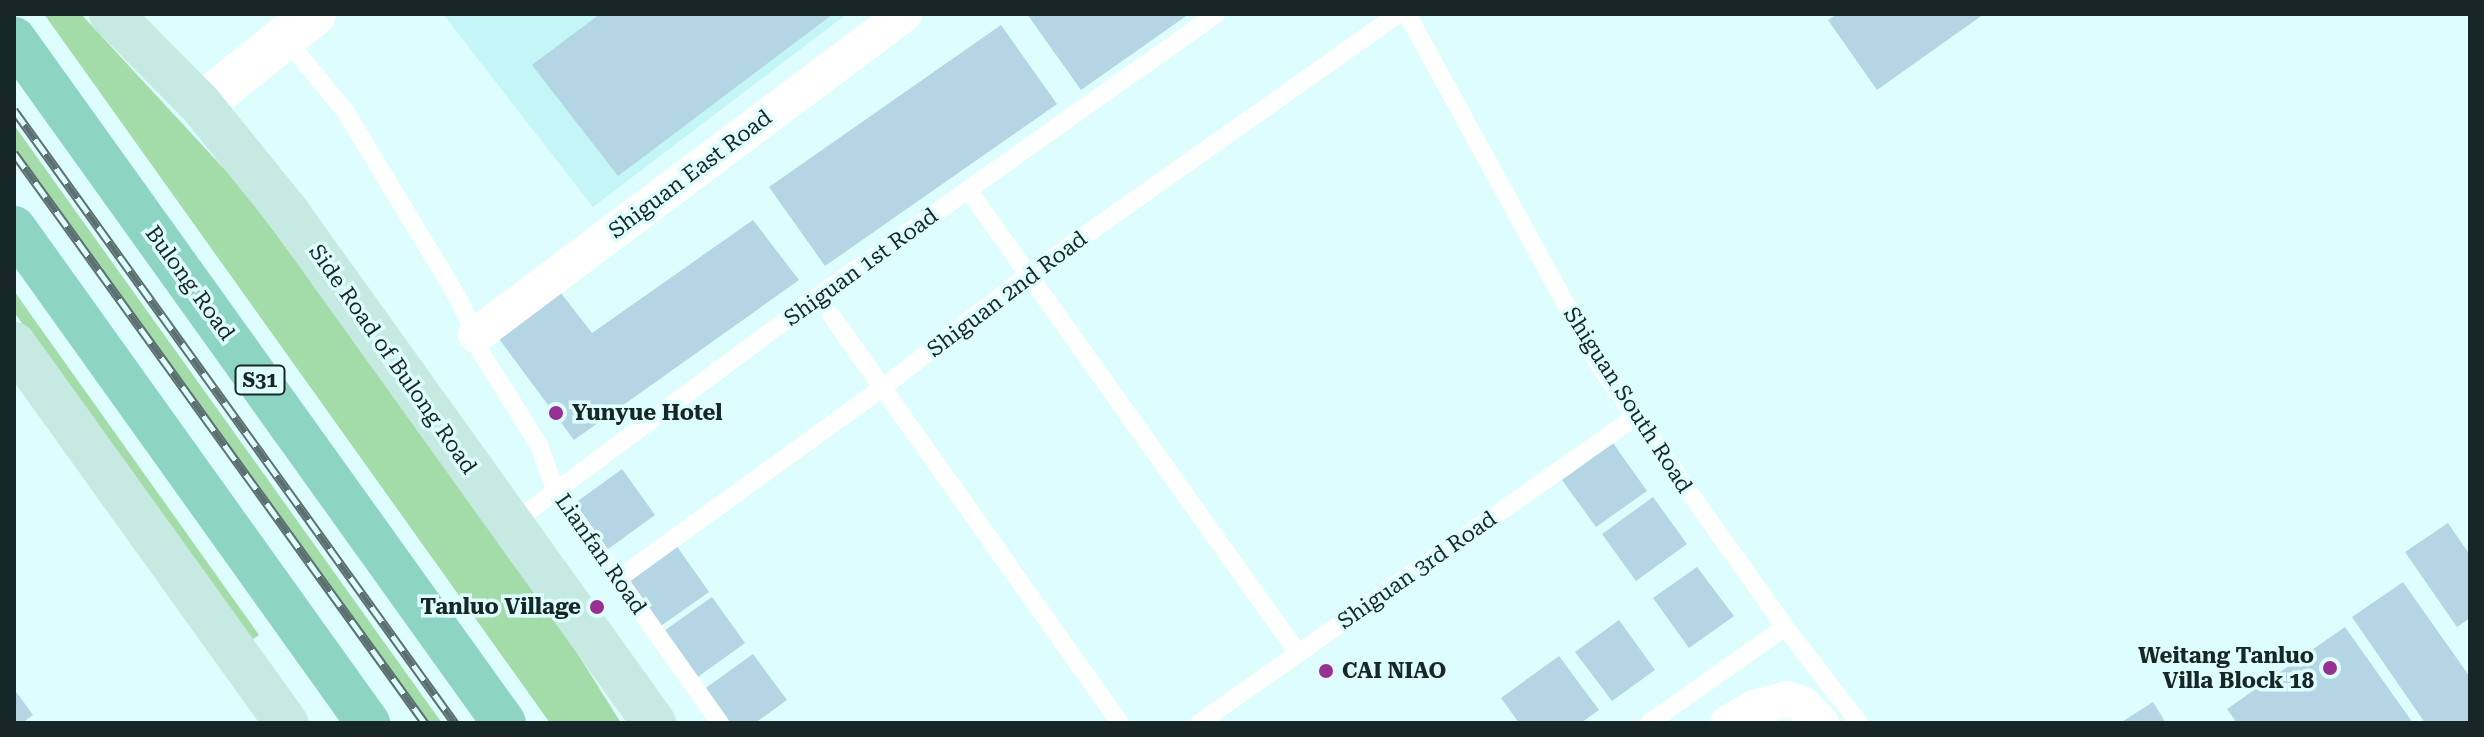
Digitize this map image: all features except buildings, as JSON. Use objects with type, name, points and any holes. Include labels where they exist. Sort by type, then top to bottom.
[{"type":"main road","name":"Side Road of Bulong Road","points":[[111,14],[201,105],[371,325],[510,525],[654,723]]},
{"type":"main road","name":"Bulong Road","points":[[14,39],[504,723]]},
{"type":"main road","points":[[14,228],[368,723]]},
{"type":"main road","points":[[14,344],[286,723]]},
{"type":"main road","points":[[313,646],[350,723]]},
{"type":"street","name":"Shiguan East Road","points":[[476,335],[904,14]]},
{"type":"street","points":[[201,105],[300,26]]},
{"type":"street","points":[[1728,723],[1754,708],[1787,699],[1802,704],[1821,723]]},
{"type":"lane","name":"Shiguan 1st Road","points":[[510,525],[968,190],[1216,14]]},
{"type":"lane","name":"Shiguan 2nd Road","points":[[618,579],[882,388],[1027,276],[1399,14]]},
{"type":"lane","name":"Shiguan South Road","points":[[1407,14],[1571,317],[1635,417],[1785,627],[1859,723]]},
{"type":"lane","name":"Lianfan Road","points":[[300,26],[345,111],[454,291],[476,335],[480,351],[540,447],[555,490],[720,723]]},
{"type":"lane","points":[[968,190],[1298,653]]},
{"type":"lane","points":[[831,315],[1120,723]]},
{"type":"lane","name":"Shiguan 3rd Road","points":[[1199,723],[1635,417]]},
{"type":"lane","points":[[1649,723],[1785,627]]},
{"type":"shaded area","points":[[443,14],[847,14],[593,207]]},
{"type":"green space","points":[[44,14],[81,14],[240,186],[390,386],[569,640],[621,723],[550,723]]},
{"type":"green space","points":[[14,125],[442,723],[419,723],[14,155]]},
{"type":"green space","points":[[14,291],[259,635],[248,642],[14,312]]},
{"type":"railway","points":[[14,110],[455,723]]},
{"type":"railway","points":[[14,153],[425,723]]},
{"type":"place","name":"Yunyue Hotel","points":[[556,413]]},
{"type":"place","name":"Tanluo Village","points":[[597,607]]},
{"type":"place","name":"Weitang Tanluo Villa Block 18","points":[[2330,668]]},
{"type":"place","name":"CAI NIAO","points":[[1326,671]]}]
